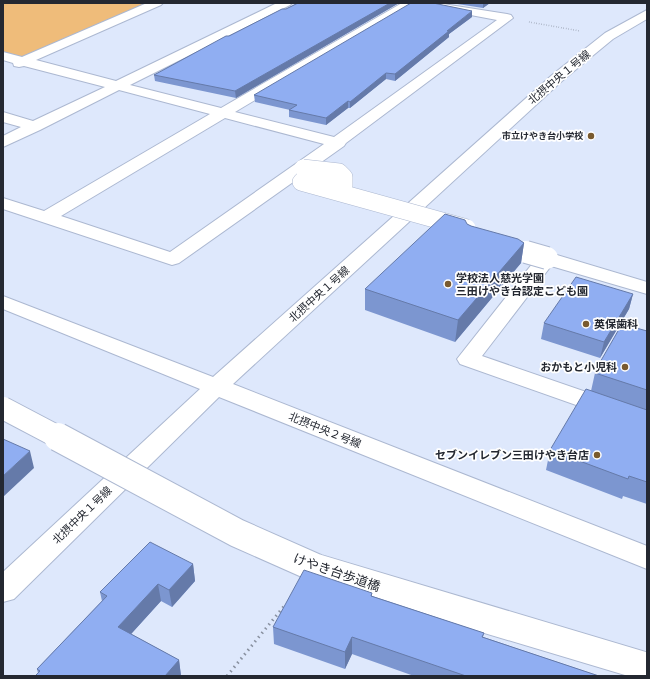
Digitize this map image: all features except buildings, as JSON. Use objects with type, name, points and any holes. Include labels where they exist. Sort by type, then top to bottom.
[{"type":"street","points":[[3,70],[157,3]]},
{"type":"street","points":[[3,142],[286,3]]},
{"type":"street","points":[[46,217],[410,3]]},
{"type":"street","points":[[430,4],[507,18]]},
{"type":"street","name":"北摂中央１号線","points":[[3,590],[216,387],[557,78],[610,36],[647,14]]},
{"type":"street","points":[[3,203],[172,260],[338,143],[507,18]]},
{"type":"street","points":[[3,56],[338,143]]},
{"type":"street","points":[[3,117],[35,127]]},
{"type":"street","points":[[303,168],[318,171],[323,170],[339,172],[344,177],[344,186],[304,178],[301,182],[511,240],[509,244],[474,234],[472,237],[647,288]]},
{"type":"street","points":[[547,258],[468,359],[647,422]]},
{"type":"street","name":"北摂中央２号線","points":[[3,302],[647,558]]},
{"type":"street","name":"けやき台歩道橋","points":[[3,408],[237,533],[316,568],[647,667]]},
{"type":"path","points":[[507,18],[610,36]]},
{"type":"path","points":[[227,676],[287,604]]},
{"type":"shaded area","points":[[3,3],[157,3],[23,61],[3,56]]},
{"type":"place","name":"市立けやき台小学校","points":[[591,136]]},
{"type":"place","name":"学校法人慈光学園 三田けやき台認定こども園","points":[[448,284]]},
{"type":"place","name":"英保歯科","points":[[586,324]]},
{"type":"place","name":"おかもと小児科","points":[[625,367]]},
{"type":"place","name":"セブンイレブン三田けやき台店","points":[[597,455]]}]
